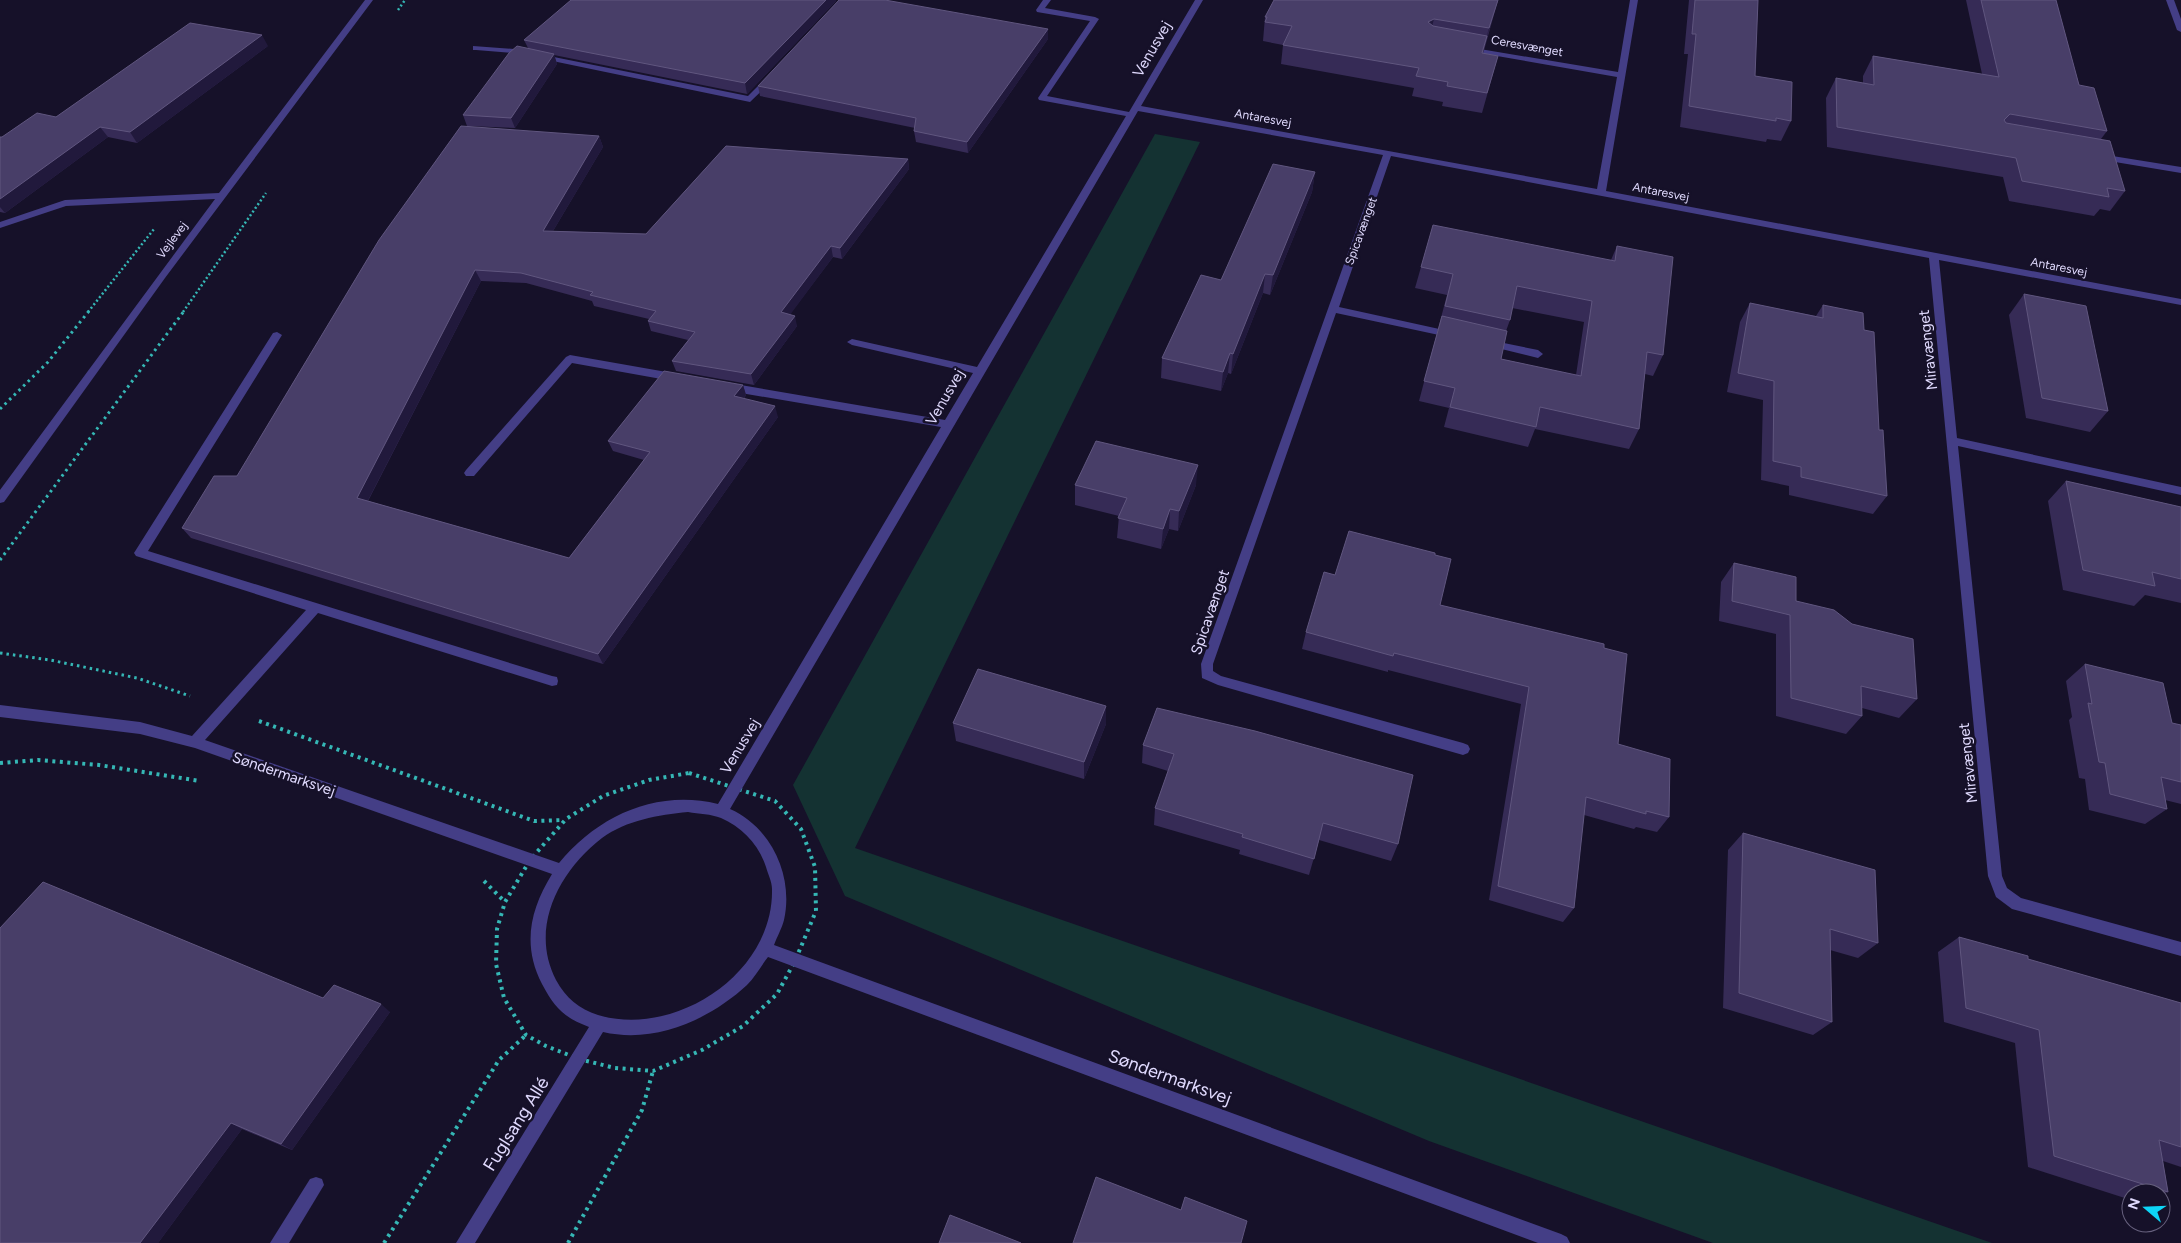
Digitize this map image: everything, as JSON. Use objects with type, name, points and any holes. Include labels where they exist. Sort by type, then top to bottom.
[{"type":"street","name":"Vejlevej","points":[[0,500],[369,0]]},
{"type":"street","name":"Antaresvej","points":[[1047,0],[1040,10],[1095,19],[1042,98],[1388,153],[2181,302]]},
{"type":"street","name":"Venusvej","points":[[721,812],[734,786],[1199,0]]},
{"type":"street","points":[[1601,193],[1634,0]]},
{"type":"street","points":[[2170,0],[2181,30]]},
{"type":"street","name":"Ceresvænget","points":[[1458,47],[1621,75]]},
{"type":"street","points":[[476,48],[514,51],[750,99],[777,71]]},
{"type":"street","name":"Spicavænget","points":[[1388,153],[1207,664],[1207,674],[1218,680],[1463,749]]},
{"type":"street","points":[[2094,156],[2181,170]]},
{"type":"street","points":[[0,225],[65,203],[223,196]]},
{"type":"street","name":"Miravænget","points":[[1934,256],[1995,876],[2001,892],[2018,904],[2181,949]]},
{"type":"street","points":[[1333,309],[1464,337]]},
{"type":"street","points":[[278,334],[140,553],[552,681]]},
{"type":"street","points":[[852,342],[980,371]]},
{"type":"street","points":[[1482,342],[1538,354]]},
{"type":"street","points":[[470,473],[570,359],[686,379]]},
{"type":"street","points":[[715,384],[949,424]]},
{"type":"street","points":[[1953,442],[2181,490]]},
{"type":"street","points":[[195,742],[316,608]]},
{"type":"street","name":"Søndermarksvej","points":[[0,711],[140,728],[195,742],[560,870]]},
{"type":"street","points":[[688,806],[721,812],[744,824],[763,843],[774,865],[779,892],[776,920],[765,949],[742,980],[710,1006],[674,1023],[635,1030],[599,1024],[566,1006],[545,978],[536,943],[542,906],[560,870],[586,842],[618,822],[654,809],[688,806]]},
{"type":"street","name":"Søndermarksvej","points":[[765,949],[1561,1243]]},
{"type":"street","name":"Fuglsang Allé","points":[[466,1243],[599,1024]]},
{"type":"street","points":[[279,1243],[316,1185]]},
{"type":"path","points":[[0,560],[171,328]]},
{"type":"path","points":[[0,653],[50,660],[137,678],[534,821],[566,820]]},
{"type":"path","points":[[0,763],[38,760],[99,765],[202,782]]},
{"type":"path","points":[[689,773],[734,786],[775,801],[801,829],[815,866],[816,911],[795,961],[777,994],[743,1026],[702,1050],[653,1071],[614,1068],[579,1059],[546,1046],[526,1035],[504,998],[496,964],[497,929],[506,902],[530,860],[566,820],[603,796],[649,780],[689,773]]},
{"type":"path","points":[[478,878],[486,881],[506,902]]},
{"type":"path","points":[[384,1243],[499,1060],[526,1035]]},
{"type":"path","points":[[568,1243],[642,1110],[653,1071]]},
{"type":"green space","points":[[1155,134],[1200,142],[855,848],[1992,1243],[1713,1243],[1429,1141],[845,896],[793,785]]},
{"type":"building","points":[[571,0],[826,0],[745,83],[524,40]]},
{"type":"building","points":[[839,0],[885,0],[1048,29],[967,142],[914,131],[916,118],[758,86]]},
{"type":"building","points":[[1274,0],[1498,0],[1489,28],[1434,19],[1428,22],[1433,26],[1487,36],[1482,53],[1498,56],[1487,93],[1447,86],[1448,82],[1416,76],[1419,68],[1283,45],[1292,26],[1265,22],[1267,17],[1265,17]]},
{"type":"building","points":[[1695,0],[1758,0],[1755,76],[1792,82],[1791,121],[1776,118],[1776,121],[1689,106],[1696,34],[1692,34]]},
{"type":"building","points":[[1981,0],[2056,0],[2079,85],[2094,88],[2107,131],[2010,114],[2004,120],[2006,123],[2110,141],[2125,191],[2107,188],[2109,197],[2022,181],[2016,158],[1837,127],[1836,78],[1874,85],[1873,56],[1999,77]]},
{"type":"building","points":[[190,23],[262,35],[130,132],[100,127],[0,199],[0,137],[37,113],[56,117]]},
{"type":"building","points":[[517,46],[554,54],[511,118],[463,115],[509,53]]},
{"type":"building","points":[[461,126],[599,136],[543,231],[646,234],[726,146],[908,159],[840,248],[831,246],[781,312],[795,316],[751,374],[672,361],[695,332],[648,321],[656,311],[590,295],[593,292],[521,273],[475,270],[357,498],[569,558],[650,452],[608,441],[664,371],[743,385],[734,396],[775,406],[598,654],[182,528],[214,476],[237,476],[379,240]]},
{"type":"building","points":[[1273,164],[1315,172],[1273,275],[1265,274],[1233,354],[1230,353],[1223,372],[1162,358],[1201,275],[1221,280]]},
{"type":"building","points":[[1433,225],[1615,261],[1617,246],[1673,257],[1663,355],[1647,352],[1639,429],[1540,407],[1536,427],[1450,407],[1455,388],[1424,381],[1442,316],[1507,331],[1501,359],[1581,376],[1592,301],[1517,286],[1510,320],[1445,306],[1453,274],[1421,267]]},
{"type":"building","points":[[2024,294],[2086,306],[2108,411],[2042,398]]},
{"type":"building","points":[[1750,303],[1823,318],[1823,305],[1863,313],[1864,330],[1874,332],[1879,430],[1883,430],[1887,496],[1801,477],[1801,467],[1773,461],[1774,381],[1738,373]]},
{"type":"building","points":[[1096,441],[1198,465],[1179,511],[1170,509],[1163,529],[1118,518],[1127,498],[1075,485]]},
{"type":"building","points":[[2066,481],[2181,507],[2181,579],[2152,572],[2155,586],[2083,570]]},
{"type":"building","points":[[1349,531],[1435,553],[1435,555],[1451,559],[1440,605],[1604,644],[1604,648],[1627,654],[1618,744],[1670,759],[1669,817],[1646,811],[1646,814],[1586,797],[1574,908],[1498,886],[1529,687],[1394,653],[1393,656],[1306,632],[1324,572],[1335,575]]},
{"type":"building","points":[[1734,563],[1796,577],[1796,601],[1834,610],[1852,624],[1913,639],[1917,699],[1861,686],[1862,716],[1791,698],[1790,615],[1732,601]]},
{"type":"building","points":[[2085,664],[2163,683],[2172,723],[2181,725],[2181,782],[2161,777],[2167,809],[2110,794],[2105,763],[2099,762],[2088,703],[2092,704]]},
{"type":"building","points":[[978,669],[1106,706],[1084,762],[953,723]]},
{"type":"building","points":[[1157,708],[1255,731],[1413,775],[1398,844],[1323,823],[1314,859],[1242,837],[1243,834],[1155,808],[1174,754],[1143,745]]},
{"type":"building","points":[[1743,833],[1875,870],[1878,943],[1830,929],[1832,1022],[1739,993]]},
{"type":"building","points":[[43,882],[323,998],[334,985],[381,1004],[281,1144],[231,1123],[140,1243],[0,1243],[0,928]]},
{"type":"building","points":[[1959,937],[2181,1003],[2181,1147],[2159,1140],[2166,1183],[2140,1183],[2054,1156],[2039,1030],[1966,1008]]},
{"type":"building","points":[[1096,1177],[1181,1210],[1185,1197],[1247,1221],[1241,1243],[1073,1243]]},
{"type":"building","points":[[950,1215],[1021,1243],[939,1243]]}]
